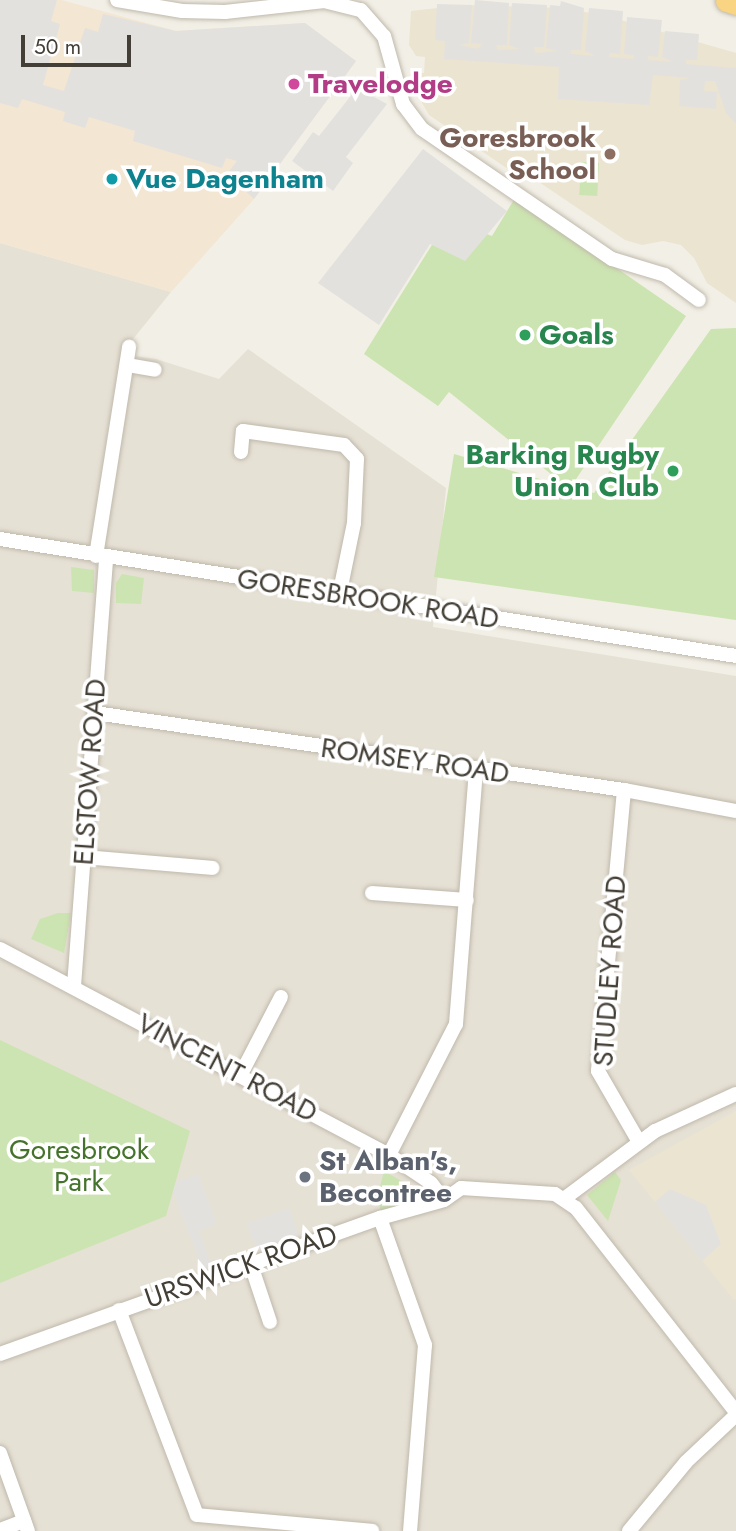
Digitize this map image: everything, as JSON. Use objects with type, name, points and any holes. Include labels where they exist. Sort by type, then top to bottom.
[{"type":"highway","points":[[727,0],[736,2]]},
{"type":"street","points":[[117,0],[182,11],[225,12],[324,1],[361,10],[384,36],[403,104],[422,129],[612,259],[665,275],[699,300]]},
{"type":"street","name":"ELSTOW ROAD","points":[[74,986],[85,857],[101,557],[129,347]]},
{"type":"street","points":[[128,365],[155,370]]},
{"type":"street","points":[[241,452],[243,431],[344,445],[357,458],[354,523],[339,596]]},
{"type":"street","name":"GORESBROOK ROAD","points":[[0,539],[339,596],[736,656]]},
{"type":"street","name":"ROMSEY ROAD","points":[[94,713],[476,771],[624,790],[736,811]]},
{"type":"street","points":[[389,1155],[456,1024],[476,771]]},
{"type":"street","name":"STUDLEY ROAD","points":[[624,790],[598,1071],[639,1142]]},
{"type":"street","points":[[85,857],[213,868]]},
{"type":"street","points":[[372,893],[467,900]]},
{"type":"street","name":"VINCENT ROAD","points":[[0,949],[389,1155],[431,1183],[444,1200]]},
{"type":"street","points":[[240,1076],[281,997]]},
{"type":"street","points":[[629,1531],[686,1462],[736,1413],[565,1198],[639,1142],[736,1094]]},
{"type":"street","name":"URSWICK ROAD","points":[[0,1354],[380,1218],[444,1200],[461,1188],[565,1198]]},
{"type":"street","points":[[380,1218],[425,1345],[410,1531]]},
{"type":"street","points":[[251,1265],[270,1322]]},
{"type":"street","points":[[119,1310],[197,1515],[372,1531]]},
{"type":"street","points":[[0,1453],[26,1526],[0,1530]]},
{"type":"shaded area","points":[[0,0],[61,0],[176,31],[305,23],[356,61],[254,199],[171,292],[0,243]]},
{"type":"shaded area","points":[[0,0],[57,0],[51,21],[60,24],[43,85],[64,91],[85,28],[98,32],[103,14],[176,31],[305,23],[356,61],[254,199],[227,174],[237,161],[226,158],[222,168],[133,141],[135,131],[89,117],[85,128],[63,121],[65,112],[22,99],[18,108],[0,103]]},
{"type":"shaded area","points":[[475,0],[509,3],[507,45],[496,45],[498,50],[519,49],[509,45],[512,3],[547,5],[544,47],[534,47],[535,53],[557,51],[546,48],[550,5],[560,6],[561,1],[584,8],[581,50],[571,50],[571,54],[595,56],[585,51],[589,8],[623,11],[620,54],[610,53],[609,57],[634,59],[634,55],[624,54],[627,17],[662,20],[658,57],[648,56],[648,60],[673,62],[662,57],[665,31],[699,34],[697,60],[686,60],[686,64],[736,68],[736,124],[726,113],[715,81],[705,81],[704,91],[717,92],[716,109],[679,106],[680,80],[690,78],[653,75],[649,105],[558,99],[559,67],[444,59],[445,41],[435,40],[437,4],[472,5],[469,43],[459,45],[478,49],[482,44],[471,43]]},
{"type":"shaded area","name":"Goresbrook School","points":[[464,5],[561,8],[603,15],[736,53],[736,303],[707,283],[694,258],[681,245],[663,241],[642,245],[625,240],[527,174],[518,176],[429,115],[410,82],[410,73],[424,73],[425,57],[416,56],[409,45],[411,11]]},
{"type":"shaded area","points":[[357,88],[387,104],[346,157],[353,163],[333,191],[292,161],[313,132],[319,136]]},
{"type":"shaded area","points":[[423,149],[507,211],[465,261],[430,244],[379,325],[318,283]]},
{"type":"shaded area","points":[[0,243],[171,292],[121,354],[156,359],[219,379],[248,349],[446,488],[433,627],[736,676],[736,1531],[0,1531]]},
{"type":"shaded area","points":[[736,1111],[736,1299],[734,1300],[629,1170]]},
{"type":"shaded area","points":[[198,1174],[217,1224],[199,1231],[212,1266],[203,1270],[173,1192],[176,1182]]},
{"type":"shaded area","points":[[670,1189],[706,1205],[721,1244],[702,1261],[655,1202]]},
{"type":"shaded area","points":[[289,1208],[299,1235],[257,1251],[247,1223]]},
{"type":"green space","points":[[581,162],[599,163],[597,196],[579,195]]},
{"type":"green space","points":[[515,198],[686,316],[570,488],[594,493],[711,329],[736,328],[736,620],[434,577],[454,454],[567,487],[449,392],[438,406],[364,354],[448,219],[492,236]]},
{"type":"green space","points":[[71,567],[94,570],[94,593],[72,591]]},
{"type":"green space","points":[[122,574],[144,578],[141,604],[116,603],[116,583]]},
{"type":"green space","points":[[58,913],[71,913],[64,953],[31,939],[40,919]]},
{"type":"green space","name":"Goresbrook Park","points":[[0,1040],[190,1131],[166,1216],[0,1283]]},
{"type":"green space","points":[[384,1171],[412,1187],[420,1194],[419,1201],[381,1215],[378,1195]]},
{"type":"green space","points":[[615,1172],[621,1180],[608,1221],[587,1195]]},
{"type":"place","name":"Travelodge","points":[[294,84]]},
{"type":"place","name":"Goresbrook School","points":[[610,154]]},
{"type":"place","name":"Vue Dagenham","points":[[112,179]]},
{"type":"place","name":"Goals","points":[[525,335]]},
{"type":"place","name":"Barking Rugby Union Club","points":[[673,471]]},
{"type":"place","name":"St Alban's, Becontree","points":[[305,1177]]}]
